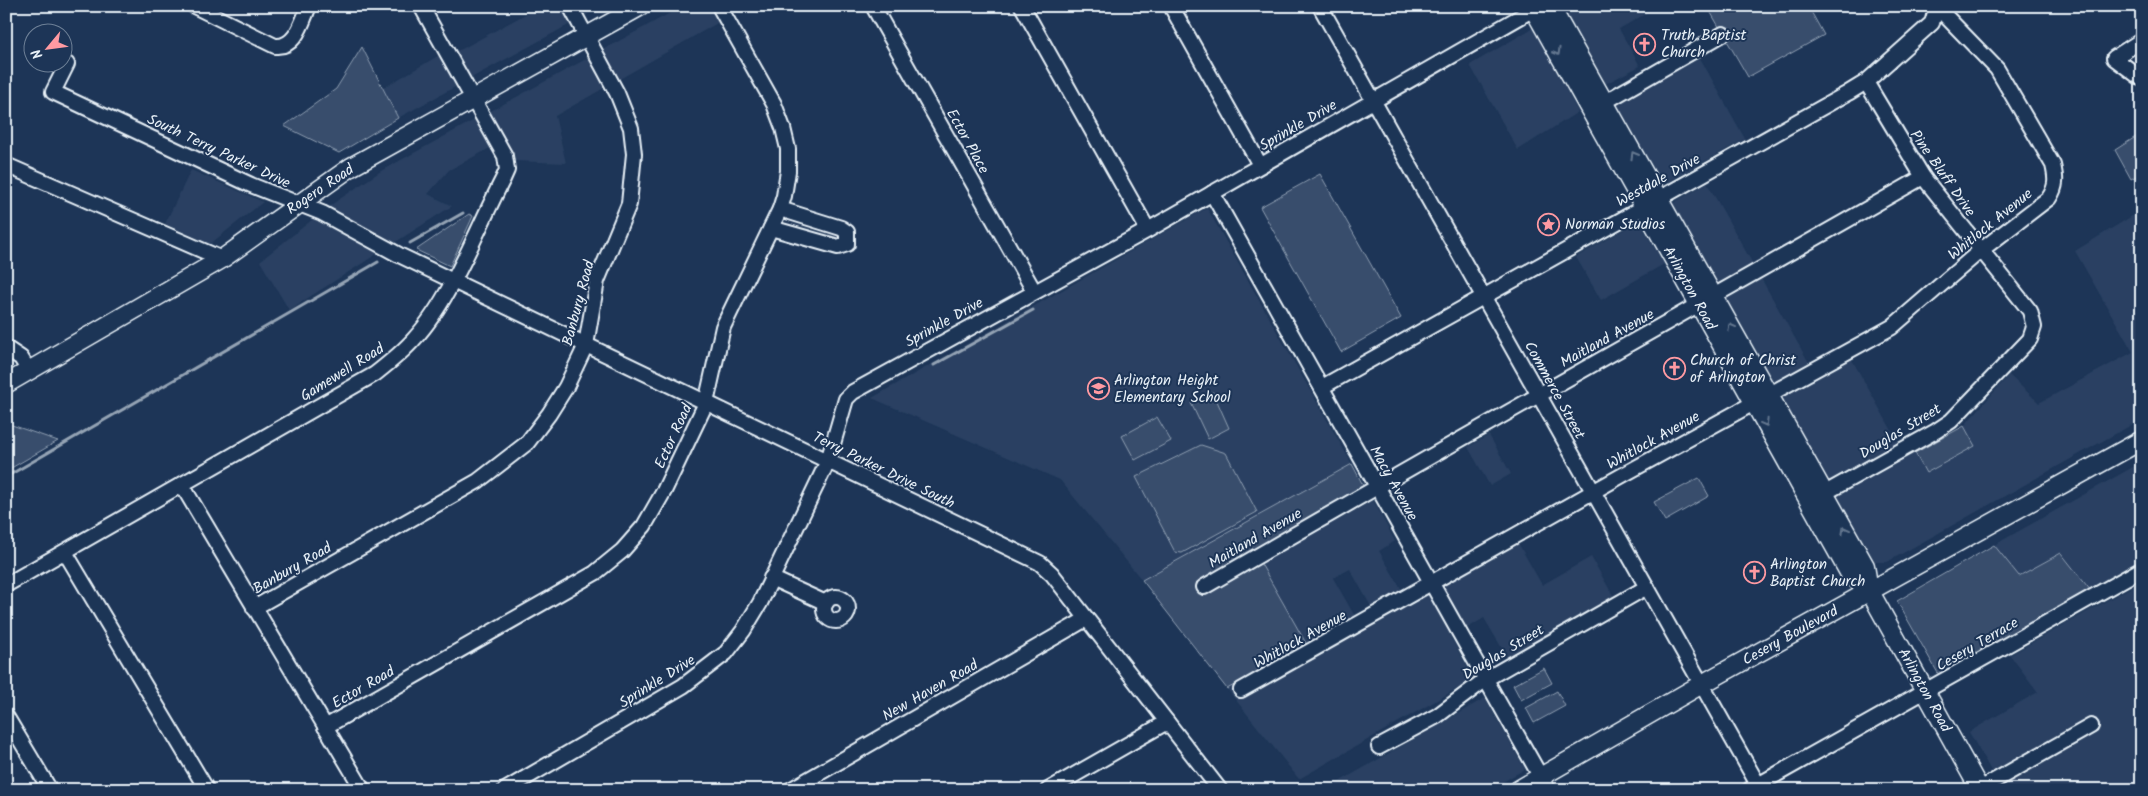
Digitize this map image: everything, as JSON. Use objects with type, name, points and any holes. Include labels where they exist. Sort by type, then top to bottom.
[{"type":"main road","name":"Rogero Road","points":[[6,384],[222,259],[351,167],[641,6]]},
{"type":"main road","name":"Arlington Road","points":[[1539,7],[1597,106],[1817,498],[1850,574],[1869,590],[1979,789]]},
{"type":"main road","name":"Cesery Boulevard","points":[[1518,790],[1544,783],[1702,684],[2142,440]]},
{"type":"street","points":[[194,6],[274,46],[281,46],[287,44],[294,37],[309,6]]},
{"type":"street","name":"Gamewell Road","points":[[6,585],[375,374],[397,357],[417,337],[437,310],[507,170],[505,156],[421,6]]},
{"type":"street","name":"Banbury Road","points":[[254,608],[478,482],[527,443],[550,414],[566,387],[586,345],[597,281],[629,204],[634,154],[631,128],[617,92],[570,6]]},
{"type":"street","name":"Ector Road","points":[[325,727],[595,572],[622,551],[644,526],[664,491],[706,403],[723,327],[780,209],[788,171],[788,149],[774,104],[719,6]]},
{"type":"street","name":"Ector Place","points":[[873,6],[1034,291]]},
{"type":"street","points":[[1022,6],[1148,230]]},
{"type":"street","points":[[1171,6],[1260,165]]},
{"type":"street","name":"Commerce Street","points":[[1321,6],[1702,684],[1756,788]]},
{"type":"street","name":"Westdale Drive","points":[[1322,388],[1866,82],[1932,23],[1936,6]]},
{"type":"street","name":"Whitlock Avenue","points":[[1241,690],[1892,327],[1980,251],[2049,198],[2055,185],[2056,177],[2053,165],[1997,69],[1984,53],[1936,6]]},
{"type":"street","name":"Sprinkle Drive","points":[[505,790],[683,686],[707,669],[726,652],[742,631],[771,578],[828,461],[846,398],[853,392],[1148,230],[1539,7]]},
{"type":"street","points":[[1597,106],[1723,34]]},
{"type":"street","points":[[2142,40],[2114,58],[2142,79]]},
{"type":"street","name":"South Terry Parker Drive","points":[[63,72],[53,92],[251,185],[322,213],[376,243],[453,280]]},
{"type":"street","name":"Pine Bluff Drive","points":[[1866,82],[1923,177],[1980,251],[2030,311],[2034,327]]},
{"type":"street","points":[[6,165],[222,259]]},
{"type":"street","name":"Maitland Avenue","points":[[1204,587],[1377,486],[1707,301],[1923,177]]},
{"type":"street","name":"Macy Avenue","points":[[1212,193],[1544,783]]},
{"type":"street","points":[[771,228],[838,247],[847,244],[847,232],[841,228],[780,209]]},
{"type":"street","name":"Terry Parker Drive South","points":[[453,280],[1040,563],[1052,574],[1220,790]]},
{"type":"street","name":"Douglas Street","points":[[1817,498],[1951,421],[2030,339],[2034,327]]},
{"type":"street","points":[[6,348],[21,358],[29,372]]},
{"type":"street","points":[[182,485],[363,790]]},
{"type":"street","points":[[65,552],[207,790]]},
{"type":"street","name":"Cesery Terrace","points":[[1756,788],[2142,569]]},
{"type":"street","points":[[771,578],[826,603]]},
{"type":"street","name":"Douglas Street","points":[[1379,747],[1437,716],[1486,679],[1647,587]]},
{"type":"street","name":"New Haven Road","points":[[790,790],[1086,619]]},
{"type":"street","points":[[6,716],[50,790]]},
{"type":"street","points":[[1048,790],[1167,722]]},
{"type":"street","points":[[1979,789],[2091,726]]},
{"type":"shaded area","points":[[540,6],[603,6],[398,118],[383,88],[438,56],[462,49]]},
{"type":"shaded area","points":[[683,6],[711,6],[719,22],[555,116],[566,163],[515,161],[492,147],[449,170],[428,194],[452,206],[289,310],[260,261],[331,205],[381,171]]},
{"type":"shaded area","points":[[1562,6],[1659,6],[1619,29],[1640,66],[1605,84]]},
{"type":"shaded area","points":[[1707,6],[1808,6],[1824,35],[1748,77]]},
{"type":"shaded area","points":[[1533,28],[1578,112],[1518,150],[1470,65]]},
{"type":"shaded area","points":[[362,47],[398,118],[339,153],[284,126],[336,89]]},
{"type":"shaded area","points":[[1700,58],[1745,139],[1662,185],[1617,104]]},
{"type":"shaded area","points":[[2142,133],[2142,173],[2131,179],[2115,150]]},
{"type":"shaded area","points":[[191,170],[263,202],[210,244],[165,224]]},
{"type":"shaded area","points":[[1320,174],[1401,318],[1341,352],[1260,207]]},
{"type":"shaded area","points":[[1707,183],[1817,377],[1851,358],[1900,445],[1829,485],[1671,204]]},
{"type":"shaded area","name":"Arlington Height Elementary School","points":[[1207,208],[1352,464],[1142,580],[1060,480],[872,398]]},
{"type":"shaded area","points":[[2142,210],[2142,419],[1887,562],[1874,562],[1836,497],[1915,453],[1927,473],[1975,446],[1964,426],[2009,375],[2039,403],[2133,352],[2075,251]]},
{"type":"shaded area","points":[[469,214],[473,216],[450,266],[416,250]]},
{"type":"shaded area","points":[[1639,221],[1664,264],[1601,300],[1576,257]]},
{"type":"shaded area","points":[[1213,392],[1229,428],[1208,439],[1191,403]]},
{"type":"shaded area","points":[[1157,417],[1171,441],[1135,460],[1122,436]]},
{"type":"shaded area","points":[[6,423],[58,441],[6,471]]},
{"type":"shaded area","points":[[1964,426],[1975,446],[1926,473],[1915,453]]},
{"type":"shaded area","points":[[1489,435],[1511,474],[1490,486],[1468,447]]},
{"type":"shaded area","points":[[1201,445],[1226,453],[1257,512],[1182,553],[1175,552],[1136,477]]},
{"type":"shaded area","points":[[2142,462],[2142,562],[2091,591],[2061,553],[2019,576],[1994,545]]},
{"type":"shaded area","points":[[1352,464],[1364,487],[1257,553],[1261,564],[1307,645],[1227,689],[1142,580]]},
{"type":"shaded area","points":[[1699,478],[1709,496],[1665,521],[1654,502]]},
{"type":"shaded area","points":[[1373,500],[1395,541],[1379,551],[1403,592],[1420,583],[1427,595],[1518,543],[1542,585],[1591,557],[1615,599],[1509,660],[1484,618],[1451,638],[1474,679],[1299,779],[1227,689],[1307,645],[1261,564]],"holes":[[[1350,569],[1373,610],[1357,620],[1333,578]]]},
{"type":"shaded area","points":[[1994,545],[2019,576],[2061,553],[2091,591],[1939,675],[1897,601]]},
{"type":"shaded area","points":[[2142,581],[2142,790],[2002,790],[1969,732],[2038,692],[2010,655]]},
{"type":"shaded area","points":[[1544,668],[1552,683],[1521,700],[1513,685]]},
{"type":"shaded area","points":[[1557,691],[1565,706],[1534,723],[1526,708]]},
{"type":"shaded area","points":[[1485,698],[1525,769],[1489,790],[1325,790]]},
{"type":"waterway","points":[[410,243],[463,213]]},
{"type":"waterway","points":[[6,477],[378,262]]},
{"type":"waterway","points":[[934,365],[1033,310]]},
{"type":"place","name":"Truth Baptist Church","points":[[1645,44]]},
{"type":"place","name":"Norman Studios","points":[[1549,224]]},
{"type":"place","name":"Church of Christ of Arlington","points":[[1674,369]]},
{"type":"place","name":"Arlington Height Elementary School","points":[[1098,389]]},
{"type":"place","name":"Arlington Baptist Church","points":[[1754,573]]}]
